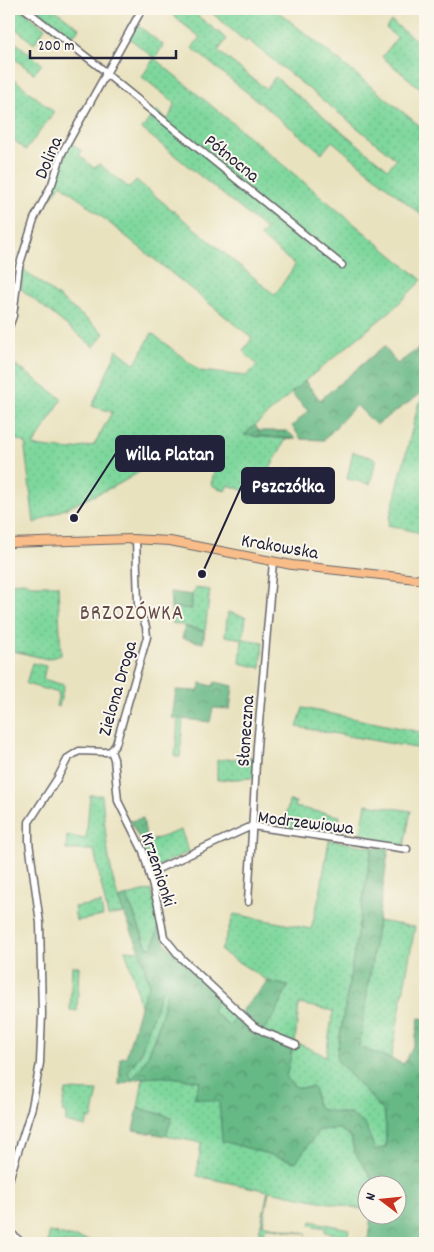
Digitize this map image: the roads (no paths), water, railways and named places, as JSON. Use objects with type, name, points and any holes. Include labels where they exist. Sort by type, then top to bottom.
[{"type":"main road","name":"Krakowska","points":[[9,543],[136,539],[170,541],[272,562],[333,571],[425,580]]},
{"type":"street","name":"Północna","points":[[25,9],[342,265]]},
{"type":"street","name":"Dolina","points":[[9,327],[13,316],[19,267],[30,230],[52,184],[62,153],[142,9]]},
{"type":"street","name":"Zielona Droga","points":[[9,1180],[32,1107],[40,1063],[42,1014],[40,923],[29,842],[29,822],[57,779],[68,758],[79,751],[111,751],[116,744],[146,637],[146,627],[138,604],[136,539]]},
{"type":"street","name":"Słoneczna","points":[[248,902],[257,746],[272,562]]},
{"type":"street","name":"Krzemionki","points":[[111,751],[114,758],[118,801],[143,851],[164,937],[181,958],[254,1026],[264,1032],[296,1044]]},
{"type":"street","name":"Modrzewiowa","points":[[149,872],[252,826],[407,849]]},
{"type":"street","points":[[9,1231],[22,1243]]},
{"type":"place","name":"Willa Platan","points":[[74,518]]},
{"type":"place","name":"Pszczółka","points":[[202,574]]},
{"type":"district","name":"BRZOZÓWKA","points":[[132,612]]}]
